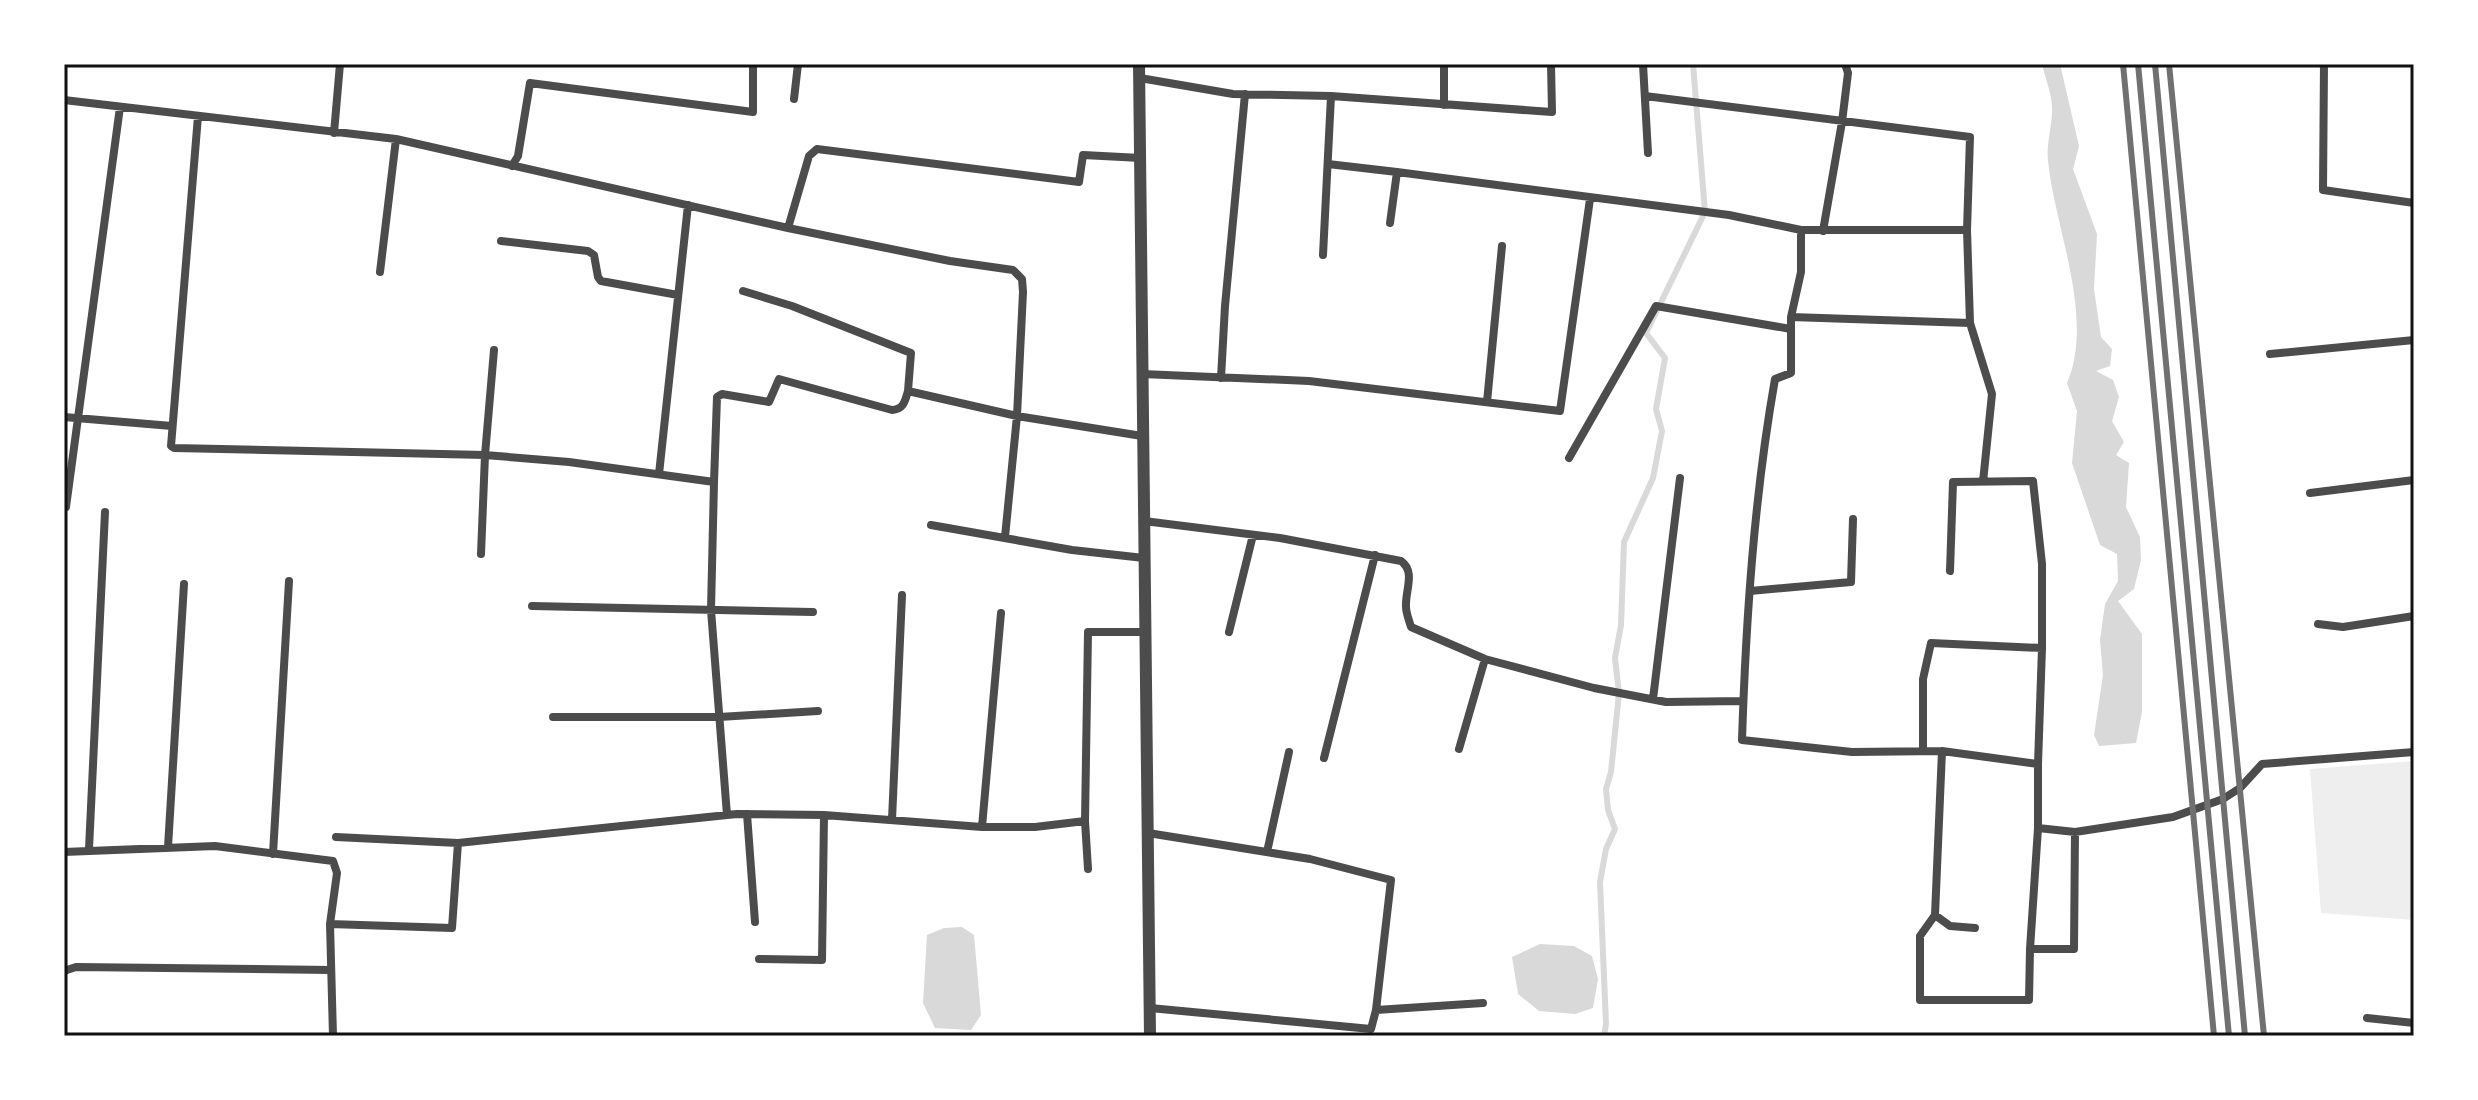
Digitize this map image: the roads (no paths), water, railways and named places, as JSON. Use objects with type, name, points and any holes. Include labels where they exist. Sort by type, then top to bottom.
[{"type":"street","points":[[334,133],[340,64]]},
{"type":"street","points":[[512,166],[518,156],[530,83],[753,112],[753,64]]},
{"type":"street","points":[[794,99],[798,64]]},
{"type":"street","points":[[1139,64],[1150,1036]]},
{"type":"street","points":[[1444,64],[1444,105]]},
{"type":"street","points":[[1140,78],[1245,94],[1331,96],[1552,112],[1551,64]]},
{"type":"street","points":[[1643,64],[1648,153]]},
{"type":"street","points":[[1823,231],[1842,122],[1848,73],[1845,64]]},
{"type":"street","points":[[2324,64],[2323,190],[2414,203]]},
{"type":"street","points":[[1221,378],[1245,94]]},
{"type":"street","points":[[1323,255],[1331,96]]},
{"type":"street","points":[[1645,96],[1970,137],[1967,230],[1970,323],[1992,394],[1983,482]]},
{"type":"street","points":[[64,100],[396,139],[788,228],[950,261],[1013,270],[1022,279],[1023,292],[1017,416],[1005,537]]},
{"type":"street","points":[[66,507],[120,107]]},
{"type":"street","points":[[198,116],[170,441],[174,448],[485,455],[569,462],[714,482]]},
{"type":"street","points":[[380,272],[396,139]]},
{"type":"street","points":[[788,228],[809,156],[817,149],[1079,182],[1083,155],[1141,158]]},
{"type":"street","points":[[1328,164],[1729,215],[1801,230],[1967,230]]},
{"type":"street","points":[[1390,223],[1397,172]]},
{"type":"street","points":[[1142,374],[1309,381],[1560,411],[1590,199]]},
{"type":"street","points":[[659,474],[688,205]]},
{"type":"street","points":[[1801,230],[1801,272],[1791,317],[1791,373],[1775,379],[1761,454],[1742,740],[1852,752],[1942,751],[2038,764]]},
{"type":"street","points":[[501,241],[588,251],[594,255],[601,281],[678,295]]},
{"type":"street","points":[[1487,402],[1502,246]]},
{"type":"street","points":[[727,815],[711,610],[716,402],[719,394],[769,402],[777,381],[782,379],[899,410],[908,391],[911,353],[792,306],[743,291]]},
{"type":"street","points":[[1569,458],[1656,306],[1791,329]]},
{"type":"street","points":[[1791,317],[1970,323]]},
{"type":"street","points":[[2270,354],[2414,340]]},
{"type":"street","points":[[481,554],[494,350]]},
{"type":"street","points":[[908,391],[1017,416],[1142,436]]},
{"type":"street","points":[[64,417],[172,426]]},
{"type":"street","points":[[1653,699],[1680,478]]},
{"type":"street","points":[[2310,493],[2414,480]]},
{"type":"street","points":[[1942,751],[1935,915],[1920,936],[1920,1000],[2029,1000],[2038,828],[2042,648],[2042,564],[2033,481],[1953,482],[1950,571]]},
{"type":"street","points":[[89,849],[105,512]]},
{"type":"street","points":[[1750,591],[1851,582],[1853,519]]},
{"type":"street","points":[[1144,521],[1253,535],[1401,561],[1408,566],[1410,573],[1406,606],[1411,627],[1485,659],[1594,688],[1666,702],[1743,701]]},
{"type":"street","points":[[931,525],[1072,550],[1144,558]]},
{"type":"street","points":[[1229,632],[1253,535]]},
{"type":"street","points":[[1324,758],[1375,555]]},
{"type":"street","points":[[273,854],[289,581]]},
{"type":"street","points":[[168,847],[184,584]]},
{"type":"street","points":[[892,820],[902,595]]},
{"type":"street","points":[[532,606],[813,612]]},
{"type":"street","points":[[982,827],[1001,613]]},
{"type":"street","points":[[2318,624],[2343,627],[2414,616]]},
{"type":"street","points":[[1088,869],[1085,821],[1088,632],[1145,632]]},
{"type":"street","points":[[1923,751],[1923,679],[1931,643],[2042,648]]},
{"type":"street","points":[[1459,749],[1485,659]]},
{"type":"street","points":[[553,717],[719,717],[818,711]]},
{"type":"street","points":[[1267,852],[1289,752]]},
{"type":"street","points":[[2038,828],[2075,832],[2173,817],[2223,799],[2240,788],[2262,764],[2414,752]]},
{"type":"street","points":[[336,837],[458,843],[747,814],[824,815],[982,827],[1035,827],[1085,821]]},
{"type":"street","points":[[747,814],[755,922]]},
{"type":"street","points":[[759,959],[822,960],[824,815]]},
{"type":"street","points":[[2030,949],[2074,949],[2075,832]]},
{"type":"street","points":[[1148,833],[1310,859],[1391,880],[1371,1032],[1150,1008]]},
{"type":"street","points":[[330,924],[452,928],[458,843]]},
{"type":"street","points":[[64,852],[215,846],[333,861],[337,873],[330,924],[333,1036]]},
{"type":"street","points":[[1935,915],[1950,926],[1975,928]]},
{"type":"street","points":[[64,971],[76,967],[331,970]]},
{"type":"street","points":[[1376,1010],[1483,1003]]},
{"type":"street","points":[[2367,1018],[2414,1023]]},
{"type":"waterway","points":[[1604,1036],[1600,882],[1606,849],[1615,829],[1608,810],[1606,789],[1611,772],[1619,693],[1615,658],[1621,625],[1624,542],[1653,478],[1662,431],[1656,409],[1665,358],[1646,333],[1705,212],[1693,64]]},
{"type":"railway","points":[[2123,64],[2214,1036]]},
{"type":"railway","points":[[2138,64],[2229,1036]]},
{"type":"railway","points":[[2155,64],[2245,1036]]},
{"type":"railway","points":[[2169,64],[2264,1036]]}]
